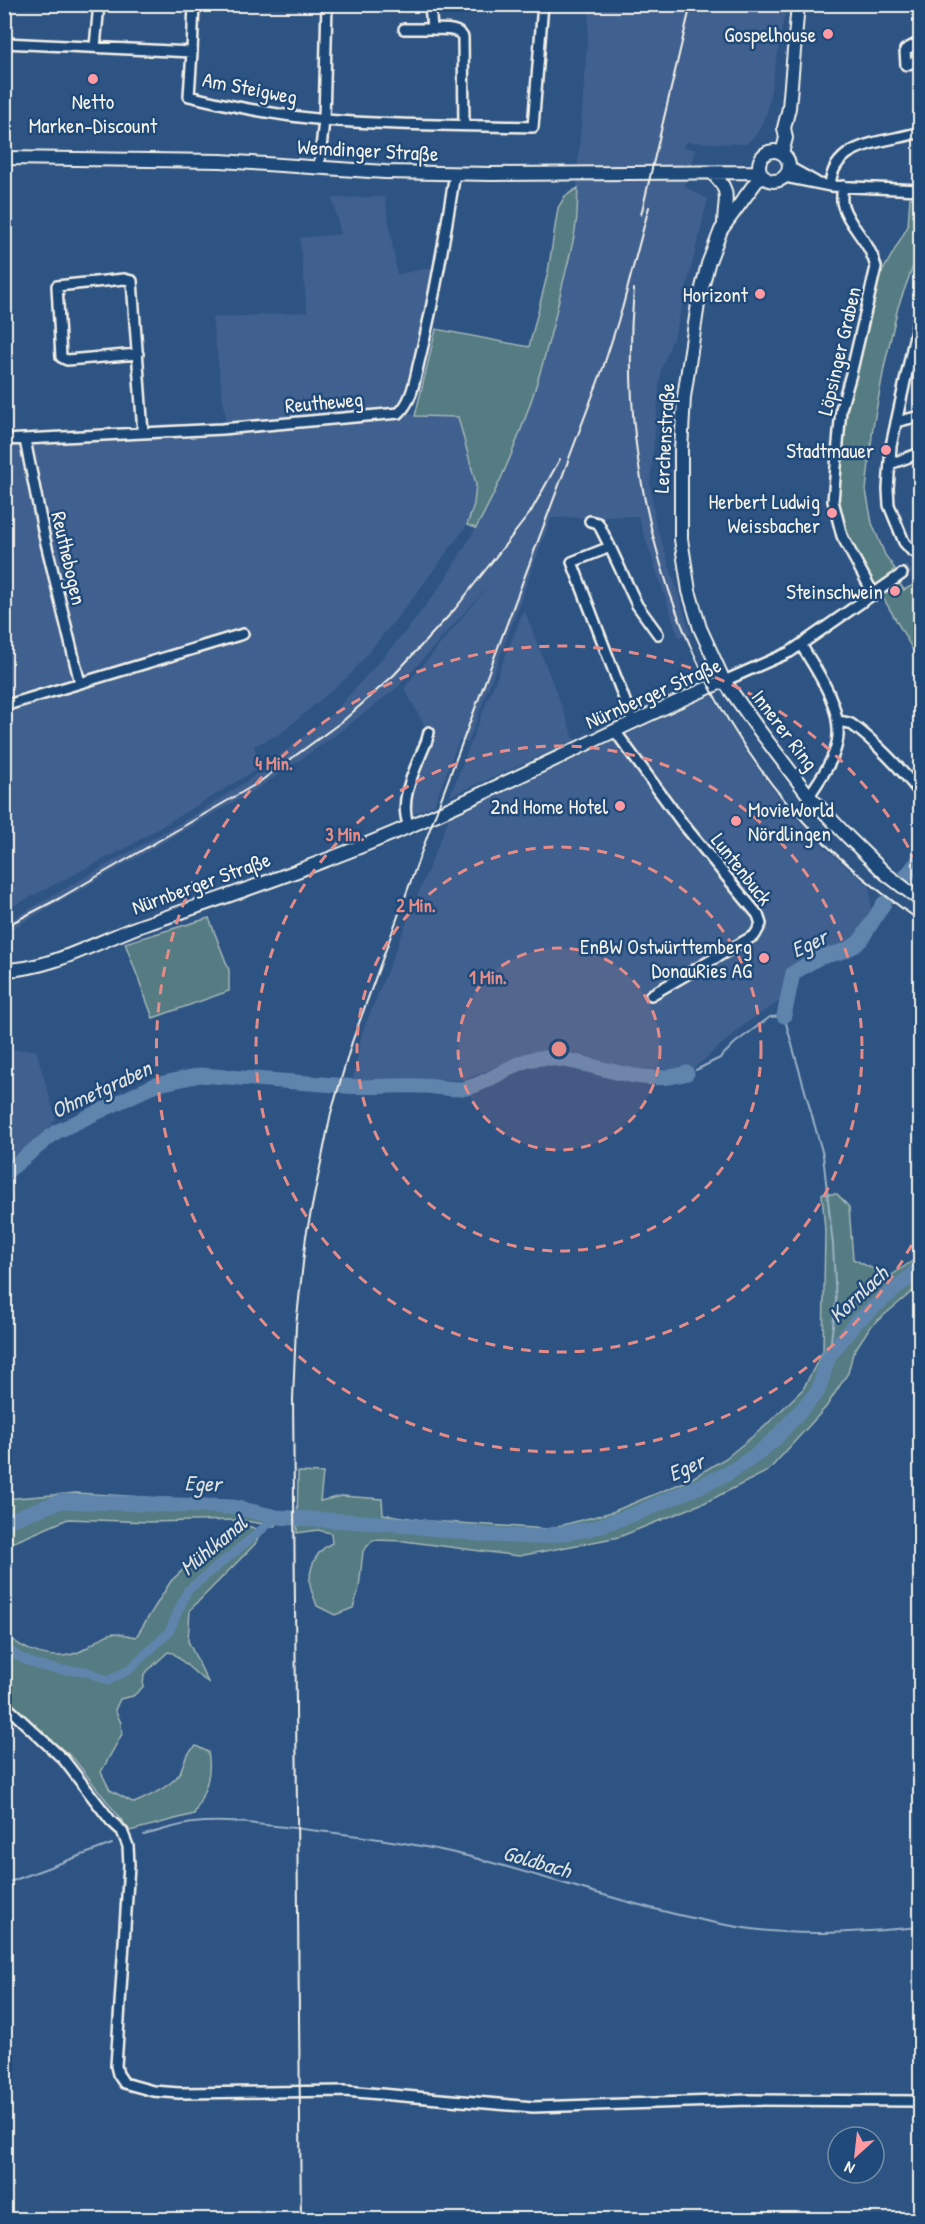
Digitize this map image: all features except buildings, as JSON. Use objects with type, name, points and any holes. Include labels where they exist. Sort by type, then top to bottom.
[{"type":"main road","points":[[777,152],[778,135],[784,128],[791,88],[798,4]]},
{"type":"main road","points":[[777,152],[787,159],[787,172],[777,181],[762,173],[766,153],[777,152]]},
{"type":"main road","name":"Wemdinger Straße","points":[[4,158],[157,159],[385,172],[455,173],[712,173],[729,171],[737,166],[762,173]]},
{"type":"main road","points":[[712,173],[726,190],[724,224]]},
{"type":"main road","name":"Lerchenstraße","points":[[724,681],[700,628],[688,591],[682,549],[680,510],[684,397],[698,304],[708,264],[724,224],[762,173]]},
{"type":"main road","name":"Nürnberger Straße","points":[[4,970],[24,968],[65,956],[117,934],[213,901],[409,826],[724,681]]},
{"type":"main road","name":"Innerer Ring","points":[[724,681],[809,796],[886,874],[921,900]]},
{"type":"street","points":[[95,47],[99,4]]},
{"type":"street","points":[[192,52],[194,4]]},
{"type":"street","points":[[319,167],[324,120],[327,4]]},
{"type":"street","points":[[430,4],[432,29]]},
{"type":"street","name":"Am Steigweg","points":[[4,43],[192,52],[189,96],[243,108],[324,120],[533,127],[543,4]]},
{"type":"street","points":[[404,29],[460,32],[463,37],[464,125]]},
{"type":"street","points":[[921,46],[916,44],[905,50],[906,65],[921,59]]},
{"type":"street","points":[[830,186],[836,162],[847,154],[876,142],[921,132]]},
{"type":"street","points":[[787,172],[830,186],[921,190]]},
{"type":"street","name":"Reutheweg","points":[[4,440],[222,429],[399,413],[405,407],[410,395],[427,330],[455,173]]},
{"type":"street","name":"Löpsinger Graben","points":[[843,186],[842,205],[866,241],[876,267],[841,409],[833,501],[842,536],[874,595]]},
{"type":"street","points":[[138,354],[67,360],[62,357],[57,286],[124,279],[132,281],[138,354],[143,433]]},
{"type":"street","points":[[921,312],[916,357],[896,422],[890,464],[889,505],[904,542],[912,551],[921,554]]},
{"type":"street","points":[[896,422],[921,416]]},
{"type":"street","name":"Reuthebogen","points":[[25,440],[44,535],[80,683]]},
{"type":"street","points":[[890,464],[921,453]]},
{"type":"street","points":[[590,520],[598,523],[637,605],[658,634]]},
{"type":"street","points":[[610,547],[572,562],[633,722]]},
{"type":"street","name":"Nürnberger Straße","points":[[724,681],[760,667],[801,645],[902,574]]},
{"type":"street","points":[[4,706],[243,634]]},
{"type":"street","points":[[801,645],[832,703],[839,733],[835,750],[826,770],[809,796]]},
{"type":"street","points":[[837,721],[849,722],[921,793]]},
{"type":"street","name":"Luntenbuck","points":[[615,731],[657,790],[758,915],[761,924],[755,935],[651,995]]},
{"type":"street","points":[[409,826],[405,817],[405,799],[429,732]]},
{"type":"street","points":[[4,1704],[64,1760],[111,1821],[122,1831],[128,1846],[129,1865],[116,2066],[124,2083],[153,2091],[178,2093],[345,2091],[533,2107],[749,2100],[921,2101]]},
{"type":"shaded area","points":[[590,5],[786,5],[767,112],[756,135],[746,144],[685,142],[683,147],[696,150],[685,187],[708,199],[676,331],[661,369],[650,483],[655,521],[691,634],[679,638],[638,516],[551,518],[468,743],[459,740],[434,805],[410,815],[408,802],[436,732],[426,728],[404,688],[490,584],[397,688],[330,739],[260,787],[5,933],[5,923],[201,811],[250,779],[334,712],[407,630],[442,584],[476,528],[502,478],[548,349],[576,224],[578,164]]},
{"type":"shaded area","points":[[385,197],[397,274],[432,268],[423,326],[399,407],[415,416],[458,417],[476,484],[474,504],[467,525],[410,602],[350,675],[280,734],[254,746],[261,767],[124,849],[5,910],[5,446],[222,434],[226,421],[212,318],[307,312],[300,238],[341,234],[332,198]]},
{"type":"shaded area","points":[[524,609],[575,741],[450,796],[486,704]]},
{"type":"shaded area","points":[[711,695],[755,765],[790,812],[824,847],[870,887],[871,919],[849,945],[786,973],[782,1000],[750,1020],[694,1068],[634,1070],[536,1051],[463,1080],[353,1079],[362,1033],[449,818]]},
{"type":"shaded area","points":[[5,1050],[36,1050],[56,1119],[17,1162],[5,1171]]},
{"type":"green space","points":[[578,188],[577,220],[573,241],[537,383],[504,472],[476,528],[467,525],[474,504],[476,484],[458,417],[415,416],[436,329],[529,347],[548,272],[558,208],[565,196]]},
{"type":"green space","points":[[910,198],[920,199],[920,247],[898,307],[885,363],[873,427],[866,490],[872,523],[885,555],[895,569],[892,571],[904,590],[915,584],[920,595],[920,659],[847,534],[839,499],[847,401],[876,283],[908,226]]},
{"type":"green space","points":[[209,918],[229,970],[229,991],[153,1018],[125,943]]},
{"type":"green space","points":[[822,1194],[837,1194],[849,1207],[853,1259],[889,1277],[920,1256],[920,1285],[870,1327],[853,1353],[848,1373],[826,1407],[768,1471],[706,1502],[619,1537],[519,1556],[404,1541],[373,1540],[363,1551],[359,1588],[353,1608],[335,1615],[317,1606],[310,1586],[311,1571],[318,1554],[332,1543],[331,1533],[318,1530],[297,1533],[298,1472],[323,1473],[320,1501],[342,1496],[382,1499],[383,1514],[429,1521],[548,1529],[612,1512],[689,1480],[726,1458],[764,1427],[803,1389],[823,1351],[825,1231]]},
{"type":"green space","points":[[76,1493],[243,1503],[254,1509],[275,1510],[275,1526],[239,1520],[149,1522],[68,1519],[5,1546],[5,1499]]},
{"type":"green space","points":[[245,1525],[262,1531],[255,1544],[190,1610],[188,1641],[208,1682],[173,1653],[168,1652],[144,1674],[143,1687],[133,1696],[120,1699],[115,1710],[121,1723],[122,1734],[101,1772],[110,1790],[134,1803],[172,1782],[181,1770],[185,1758],[196,1746],[208,1752],[209,1760],[207,1784],[194,1814],[130,1831],[74,1759],[5,1701],[4,1631],[29,1650],[61,1656],[81,1651],[113,1633],[136,1637],[171,1581],[205,1549]]},
{"type":"waterway","name":"Eger","points":[[906,876],[920,859]]},
{"type":"waterway","name":"Eger","points":[[784,1016],[793,973],[818,958],[854,946],[861,940],[884,903]]},
{"type":"waterway","name":"Eger","points":[[696,1070],[720,1058],[735,1043],[770,1017],[784,1016],[823,1155],[833,1245],[836,1302],[829,1356]]},
{"type":"waterway","name":"Ohmetgraben","points":[[344,1086],[422,1086],[462,1089],[477,1085],[524,1062],[543,1058],[651,1078],[687,1073]]},
{"type":"waterway","name":"Ohmetgraben","points":[[4,1174],[56,1132],[155,1085],[200,1075],[336,1085]]},
{"type":"waterway","name":"Eger","points":[[4,1522],[61,1501],[233,1507],[277,1517],[396,1524],[487,1535],[538,1537],[590,1529],[635,1514],[727,1474],[756,1455],[776,1438],[818,1391],[829,1356],[856,1322],[920,1268]]},
{"type":"waterway","name":"Mühlkanal","points":[[4,1647],[40,1666],[86,1671],[108,1681],[130,1669],[169,1632],[187,1591],[277,1517]]},
{"type":"waterway","name":"Goldbach","points":[[144,1835],[180,1825],[207,1822],[252,1823],[330,1832],[447,1851],[639,1905],[744,1928],[810,1933],[920,1927]]},
{"type":"waterway","name":"Goldbach","points":[[4,1884],[112,1844]]},
{"type":"tunnel","points":[[902,574],[920,562]]},
{"type":"railway","points":[[641,215],[691,4]]},
{"type":"railway","points":[[301,2220],[293,1399],[296,1326],[306,1236],[331,1113],[352,1042],[603,368],[622,309],[649,207]]},
{"type":"railway","points":[[634,289],[631,358],[634,428],[644,497],[661,564],[684,630],[713,693],[749,752],[791,808],[852,869],[920,921]]},
{"type":"railway","points":[[4,927],[60,898],[258,783],[344,720],[394,675],[455,609],[530,513],[560,459]]},
{"type":"place","name":"Gospelhouse","points":[[828,34]]},
{"type":"place","name":"Netto Marken-Discount","points":[[93,79]]},
{"type":"place","name":"Horizont","points":[[760,294]]},
{"type":"place","name":"Stadtmauer","points":[[886,450]]},
{"type":"place","name":"Herbert Ludwig Weissbacher","points":[[832,513]]},
{"type":"place","name":"Steinschwein","points":[[895,591]]},
{"type":"place","name":"2nd Home Hotel","points":[[620,806]]},
{"type":"place","name":"MovieWorld Nördlingen","points":[[736,821]]},
{"type":"place","name":"EnBW Ostwürttemberg DonauRies AG","points":[[764,958]]},
{"type":"water label","name":"Kornlach","points":[[858,1294]]}]
